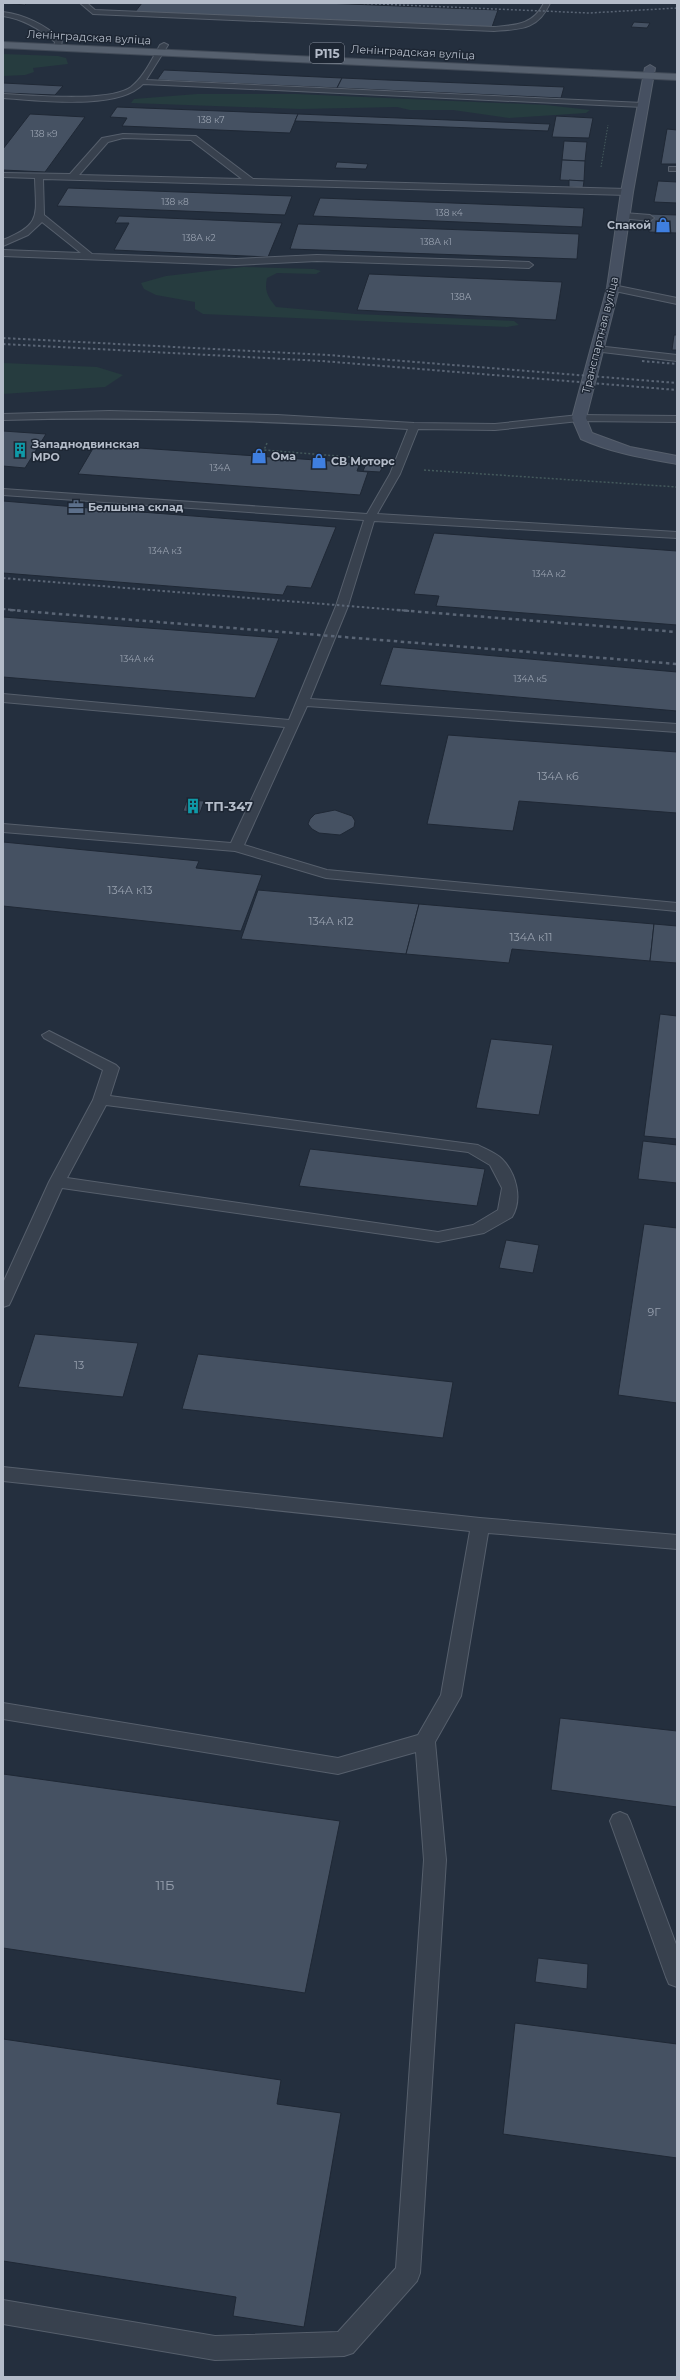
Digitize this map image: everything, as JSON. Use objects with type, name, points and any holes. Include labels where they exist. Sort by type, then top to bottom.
[{"type":"main road","name":"Ленінградская вуліца","points":[[3,39],[58,44],[650,72],[677,77]]},
{"type":"main road","name":"Ленінградская вуліца","points":[[3,45],[58,44]]},
{"type":"main road","name":"Ленінградская вуліца","points":[[650,72],[677,69]]},
{"type":"main road","name":"Транспартная вуліца","points":[[579,418],[613,288],[627,192],[650,72]]},
{"type":"main road","points":[[579,418],[586,436],[604,444],[677,460]]},
{"type":"lane","points":[[83,3],[92,12],[494,29],[527,26],[544,11],[547,3]]},
{"type":"lane","points":[[3,14],[22,18],[51,34],[58,44]]},
{"type":"lane","points":[[3,96],[99,98],[130,91],[141,82],[162,49]]},
{"type":"lane","points":[[141,82],[643,105]]},
{"type":"lane","points":[[71,178],[105,140],[123,136],[168,136],[192,138],[251,182]]},
{"type":"lane","points":[[3,175],[627,192]]},
{"type":"lane","points":[[3,243],[25,234],[38,222],[40,216],[39,177]]},
{"type":"lane","points":[[40,216],[91,257]]},
{"type":"lane","points":[[624,216],[650,218]]},
{"type":"lane","points":[[3,253],[236,262],[317,258],[529,265]]},
{"type":"lane","points":[[613,288],[677,301]]},
{"type":"lane","points":[[597,349],[677,358]]},
{"type":"lane","points":[[3,417],[109,414],[277,418],[414,426],[494,427],[579,418],[677,419]]},
{"type":"lane","points":[[236,847],[303,702],[342,606],[370,517],[398,468],[414,426]]},
{"type":"lane","points":[[3,492],[370,517],[677,535]]},
{"type":"lane","points":[[3,698],[293,724]]},
{"type":"lane","points":[[303,702],[677,728]]},
{"type":"lane","points":[[3,828],[236,847],[326,874],[677,907]]},
{"type":"lane","points":[[3,1301],[57,1182],[101,1100],[111,1068],[49,1035]]},
{"type":"lane","points":[[57,1182],[438,1237],[478,1229],[506,1213],[510,1188],[496,1162],[472,1148],[101,1100]]},
{"type":"lane","points":[[3,1474],[480,1525],[677,1542]]},
{"type":"lane","points":[[3,2312],[215,2348],[344,2344],[408,2273],[435,1860],[425,1741],[451,1696],[480,1525]]},
{"type":"lane","points":[[3,1711],[338,1766],[425,1741]]},
{"type":"lane","points":[[620,1821],[677,1977]]},
{"type":"path","points":[[598,192],[611,104]]},
{"type":"path","points":[[277,418],[264,450],[362,458]]},
{"type":"path","points":[[398,468],[677,487]]},
{"type":"green space","points":[[3,54],[58,56],[66,58],[68,64],[33,68],[34,72],[25,75],[3,76]]},
{"type":"green space","points":[[197,94],[296,94],[546,105],[590,110],[586,113],[509,118],[453,110],[410,110],[397,107],[300,109],[131,103],[134,99]]},
{"type":"green space","points":[[243,267],[314,269],[321,271],[316,274],[277,273],[267,278],[267,294],[276,307],[356,314],[514,321],[519,325],[507,327],[203,314],[195,309],[195,302],[156,295],[144,289],[141,283],[166,276]]},
{"type":"green space","points":[[3,363],[97,367],[123,375],[105,387],[3,394]]},
{"type":"building","points":[[3,3],[27,3],[25,5]]},
{"type":"building","points":[[142,3],[324,3],[498,10],[492,27],[135,12]]},
{"type":"building","points":[[634,22],[650,23],[647,28],[631,27]]},
{"type":"building","points":[[164,70],[342,78],[337,88],[157,80]]},
{"type":"building","points":[[342,78],[564,87],[561,98],[337,88]]},
{"type":"building","points":[[3,83],[63,86],[55,95],[3,93]]},
{"type":"building","points":[[117,107],[298,114],[290,133],[122,126],[127,118],[110,117]]},
{"type":"building","points":[[30,114],[85,117],[45,172],[3,170],[3,149]]},
{"type":"building","points":[[298,114],[550,124],[548,131],[295,121]]},
{"type":"building","points":[[556,116],[593,118],[589,138],[552,137]]},
{"type":"building","points":[[667,129],[677,130],[677,164],[661,164]]},
{"type":"building","points":[[564,141],[587,142],[585,161],[562,160]]},
{"type":"building","points":[[562,160],[585,161],[584,181],[560,180]]},
{"type":"building","points":[[337,162],[368,164],[366,169],[335,168]]},
{"type":"building","points":[[569,180],[584,181],[583,188],[569,187]]},
{"type":"building","points":[[658,181],[677,182],[677,203],[654,202]]},
{"type":"building","points":[[68,188],[292,196],[285,215],[57,206]]},
{"type":"building","points":[[320,198],[584,208],[582,227],[313,216]]},
{"type":"building","name":"Спакой","points":[[650,214],[677,215],[677,233],[649,232]]},
{"type":"building","points":[[119,216],[282,223],[268,257],[114,250],[129,223],[115,223]]},
{"type":"building","points":[[298,224],[579,234],[577,259],[290,249]]},
{"type":"building","points":[[369,274],[562,282],[556,320],[357,310]]},
{"type":"building","points":[[674,335],[677,335],[677,350],[672,350]]},
{"type":"building","name":"Западнодвинская МРО","points":[[3,431],[46,434],[25,468],[3,466]]},
{"type":"building","points":[[95,445],[360,463],[357,471],[368,472],[360,495],[78,474]]},
{"type":"building","points":[[366,464],[383,466],[380,472],[363,471]]},
{"type":"building","points":[[3,501],[336,527],[311,588],[287,586],[283,595],[3,573]]},
{"type":"building","points":[[434,533],[677,551],[677,625],[436,606],[439,596],[414,594]]},
{"type":"building","points":[[3,617],[279,638],[255,698],[3,677]]},
{"type":"building","points":[[393,647],[677,672],[677,711],[380,685]]},
{"type":"building","points":[[448,735],[677,752],[677,813],[519,801],[513,831],[427,824]]},
{"type":"building","name":"ТП-347","points":[[187,800],[204,801],[200,813],[183,811]]},
{"type":"building","points":[[335,810],[352,816],[355,821],[354,827],[340,835],[319,833],[312,829],[308,824],[310,819],[315,814]]},
{"type":"building","points":[[3,842],[199,861],[196,868],[262,875],[241,931],[3,906]]},
{"type":"building","points":[[258,890],[419,904],[406,954],[241,939]]},
{"type":"building","points":[[419,904],[654,924],[650,961],[512,949],[509,963],[406,954]]},
{"type":"building","points":[[654,924],[677,926],[677,963],[650,961]]},
{"type":"building","points":[[660,1014],[677,1016],[677,1139],[644,1136]]},
{"type":"building","points":[[491,1039],[553,1045],[539,1115],[476,1108]]},
{"type":"building","points":[[643,1141],[677,1145],[677,1183],[638,1179]]},
{"type":"building","points":[[310,1149],[485,1169],[477,1206],[299,1186]]},
{"type":"building","points":[[644,1224],[677,1228],[677,1403],[618,1395]]},
{"type":"building","points":[[506,1240],[539,1245],[533,1273],[499,1268]]},
{"type":"building","points":[[35,1334],[138,1343],[123,1397],[18,1387]]},
{"type":"building","points":[[198,1354],[453,1382],[443,1438],[182,1409]]},
{"type":"building","points":[[560,1718],[677,1731],[677,1807],[551,1790]]},
{"type":"building","points":[[3,1774],[340,1821],[305,1993],[3,1948]]},
{"type":"building","points":[[538,1958],[588,1964],[587,1989],[535,1982]]},
{"type":"building","points":[[515,2023],[677,2044],[677,2158],[503,2134]]},
{"type":"building","points":[[3,2039],[281,2080],[277,2104],[341,2113],[304,2327],[233,2316],[236,2297],[3,2261]]},
{"type":"railway","points":[[355,3],[589,13],[677,8]]},
{"type":"railway","points":[[3,338],[328,355],[677,383]]},
{"type":"railway","points":[[3,344],[322,361],[677,390]]},
{"type":"railway","points":[[642,361],[677,364]]},
{"type":"railway","points":[[3,578],[410,611]]},
{"type":"railway","points":[[3,609],[23,611]]},
{"type":"railway","points":[[10,610],[677,664]]},
{"type":"railway","points":[[397,610],[677,632]]},
{"type":"place","name":"Спакой","points":[[663,225]]},
{"type":"place","name":"Западнодвинская МРО","points":[[20,450]]},
{"type":"place","name":"Ома","points":[[259,456]]},
{"type":"place","name":"СВ Моторс","points":[[319,461]]},
{"type":"place","name":"Белшына склад","points":[[76,507]]},
{"type":"place","name":"ТП-347","points":[[193,806]]}]
